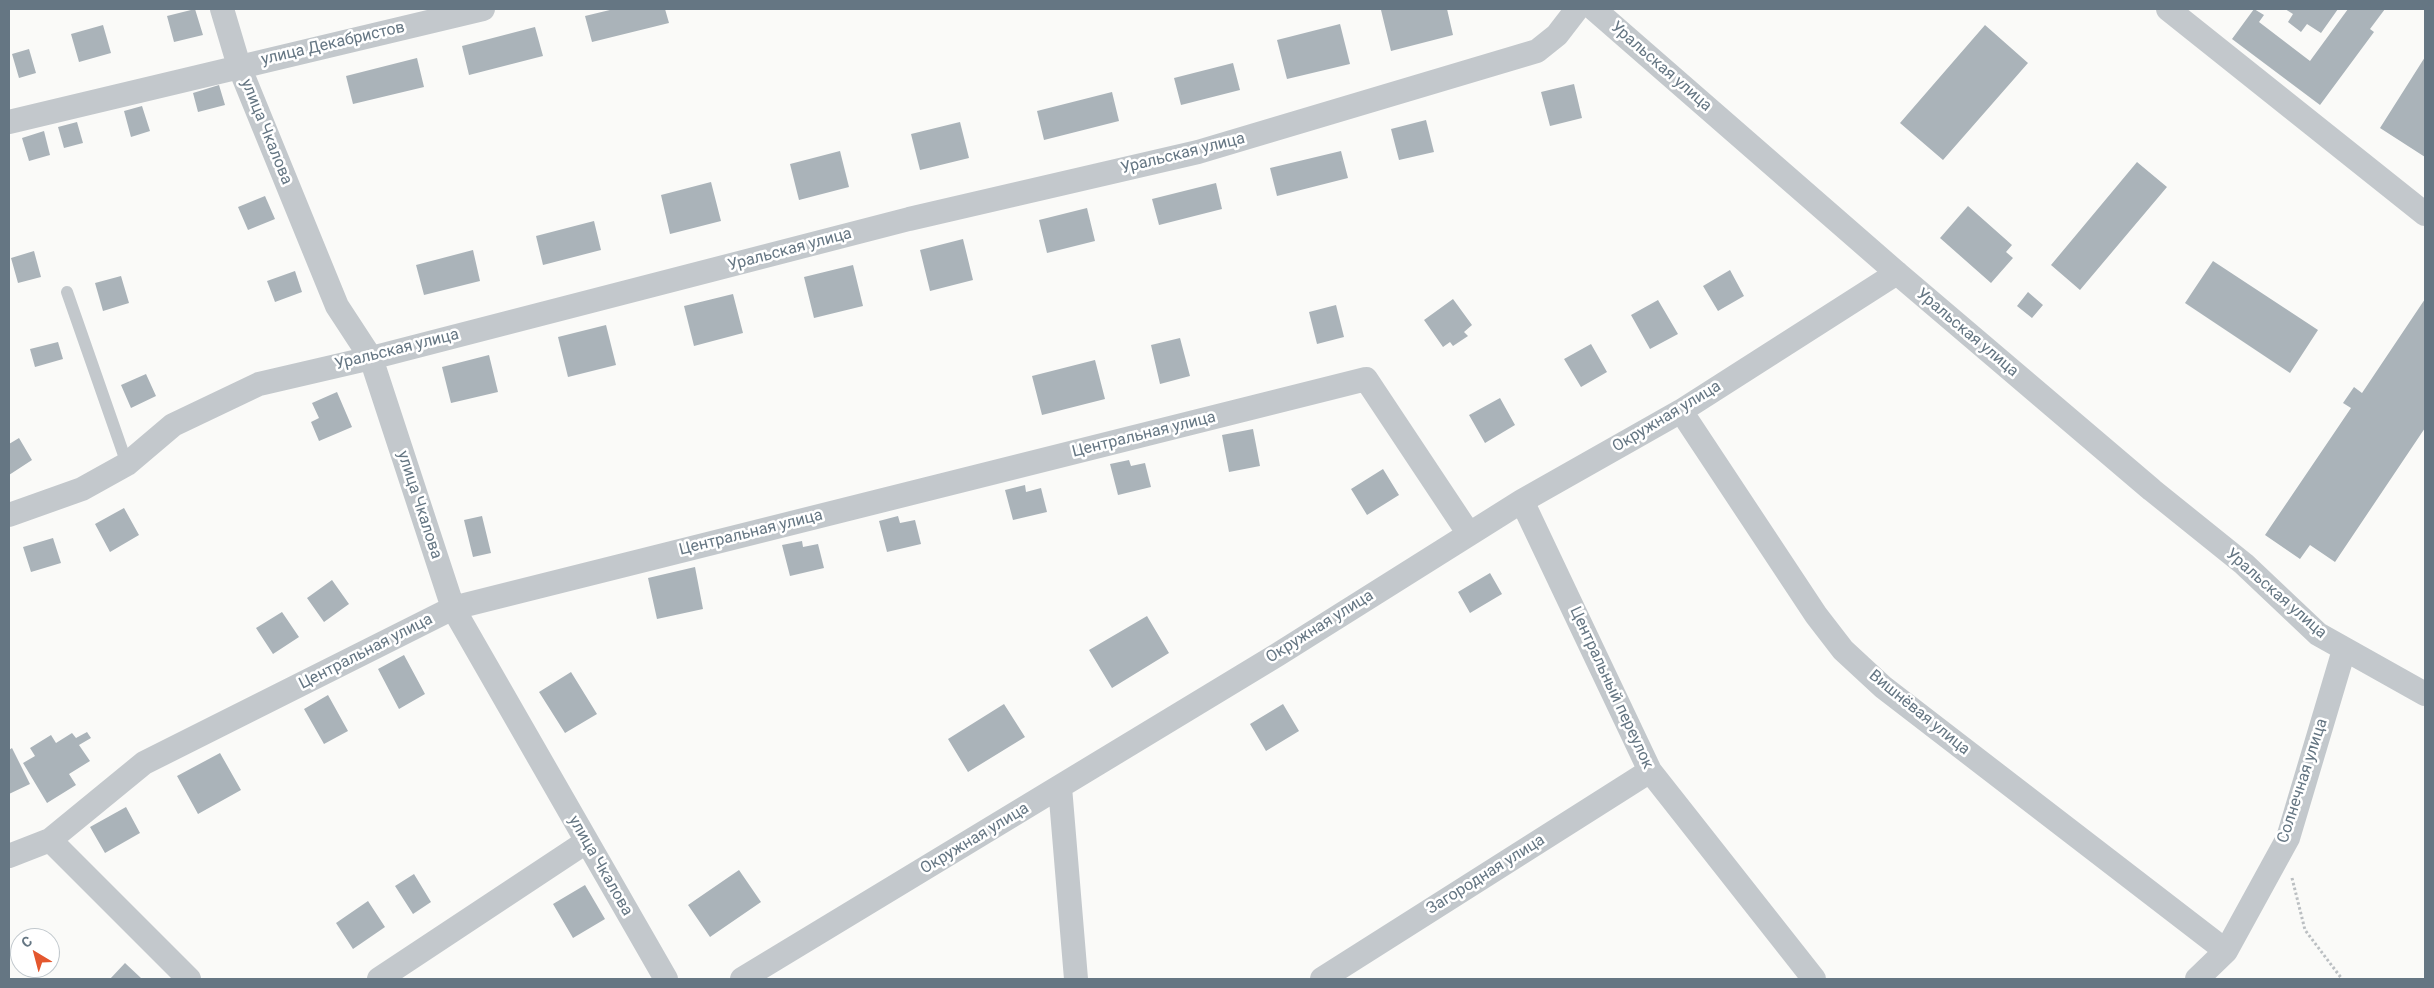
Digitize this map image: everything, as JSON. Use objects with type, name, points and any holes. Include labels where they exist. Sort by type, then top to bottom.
[{"type":"street","name":"улица Чкалова","points":[[222,9],[239,66],[337,306],[371,358],[453,608],[666,979]]},
{"type":"street","name":"улица Декабристов","points":[[9,122],[483,9]]},
{"type":"street","name":"Уральская улица","points":[[9,515],[82,489],[127,464],[172,425],[258,384],[371,358],[909,219],[1198,152],[1538,50],[1557,35],[1577,9]]},
{"type":"street","name":"Уральская улица","points":[[1594,9],[1897,273],[2152,490],[2244,564],[2318,634],[2425,694]]},
{"type":"street","points":[[2168,9],[2425,214]]},
{"type":"street","name":"Окружная улица","points":[[742,979],[1277,655],[1522,501],[1681,411],[1897,273]]},
{"type":"street","name":"Центральная улица","points":[[9,856],[50,840],[144,763],[453,608],[1366,379],[1469,534]]},
{"type":"street","name":"Вишнёвая улица","points":[[1681,411],[1816,615],[1843,650],[1883,687],[2226,951]]},
{"type":"street","name":"Центральный переулок","points":[[1522,501],[1650,771],[1814,979]]},
{"type":"street","name":"Солнечная улица","points":[[2197,979],[2226,951],[2288,838],[2344,650]]},
{"type":"street","name":"Загородная улица","points":[[1322,979],[1650,771]]},
{"type":"street","points":[[1060,787],[1076,979]]},
{"type":"street","points":[[50,840],[189,979]]},
{"type":"street","points":[[379,979],[586,842]]},
{"type":"lane","points":[[68,292],[127,464]]},
{"type":"path","points":[[2292,872],[2293,888],[2305,930],[2342,979]]},
{"type":"building","points":[[195,9],[203,35],[174,42],[167,16]]},
{"type":"building","points":[[614,9],[665,9],[669,23],[592,42],[585,16]]},
{"type":"building","points":[[1447,9],[1453,35],[1391,51],[1381,10]]},
{"type":"building","points":[[2254,9],[2264,15],[2259,22],[2310,61],[2348,9],[2385,9],[2370,29],[2374,32],[2320,105],[2232,39]]},
{"type":"building","points":[[2285,9],[2338,9],[2321,33],[2307,24],[2301,32],[2288,22],[2293,14]]},
{"type":"building","points":[[1340,24],[1350,64],[1287,79],[1277,40]]},
{"type":"building","points":[[103,25],[111,53],[79,62],[71,34]]},
{"type":"building","points":[[1985,25],[2028,63],[1943,160],[1900,123]]},
{"type":"building","points":[[535,27],[543,56],[469,75],[462,46]]},
{"type":"building","points":[[29,49],[36,73],[19,78],[12,54]]},
{"type":"building","points":[[2425,57],[2425,157],[2380,128]]},
{"type":"building","points":[[417,58],[424,87],[353,104],[346,76]]},
{"type":"building","points":[[1233,63],[1240,90],[1181,105],[1174,78]]},
{"type":"building","points":[[1574,84],[1582,118],[1550,126],[1541,92]]},
{"type":"building","points":[[219,85],[225,105],[198,112],[193,93]]},
{"type":"building","points":[[1112,92],[1119,121],[1044,140],[1037,111]]},
{"type":"building","points":[[142,106],[150,131],[131,137],[124,111]]},
{"type":"building","points":[[1426,120],[1434,152],[1399,160],[1391,129]]},
{"type":"building","points":[[77,122],[83,143],[64,148],[58,127]]},
{"type":"building","points":[[960,122],[969,158],[920,170],[911,134]]},
{"type":"building","points":[[44,131],[50,155],[29,161],[22,138]]},
{"type":"building","points":[[840,151],[849,187],[799,200],[790,164]]},
{"type":"building","points":[[1341,151],[1348,178],[1277,196],[1270,168]]},
{"type":"building","points":[[2137,162],[2167,187],[2080,290],[2051,265]]},
{"type":"building","points":[[711,182],[721,221],[670,234],[661,195]]},
{"type":"building","points":[[1216,183],[1222,209],[1159,225],[1152,199]]},
{"type":"building","points":[[265,196],[275,219],[248,230],[238,207]]},
{"type":"building","points":[[1968,206],[2012,245],[2006,252],[2013,258],[1991,283],[1940,238]]},
{"type":"building","points":[[1087,208],[1095,241],[1047,253],[1039,220]]},
{"type":"building","points":[[594,221],[601,250],[543,265],[536,236]]},
{"type":"building","points":[[963,239],[973,280],[930,291],[920,250]]},
{"type":"building","points":[[473,250],[480,281],[424,295],[416,265]]},
{"type":"building","points":[[34,251],[41,277],[18,283],[11,258]]},
{"type":"building","points":[[2213,261],[2318,330],[2290,373],[2185,303]]},
{"type":"building","points":[[853,265],[863,306],[814,318],[804,277]]},
{"type":"building","points":[[1730,270],[1744,296],[1718,311],[1703,286]]},
{"type":"building","points":[[295,271],[302,292],[275,302],[267,281]]},
{"type":"building","points":[[121,276],[129,303],[103,311],[95,283]]},
{"type":"building","points":[[2028,292],[2043,305],[2032,318],[2017,306]]},
{"type":"building","points":[[733,294],[743,333],[694,346],[684,306]]},
{"type":"building","points":[[1453,299],[1472,325],[1464,332],[1468,336],[1453,346],[1450,342],[1443,347],[1424,320]]},
{"type":"building","points":[[2425,299],[2425,428],[2335,562],[2310,545],[2300,559],[2265,535],[2351,408],[2343,403],[2354,387],[2362,393]]},
{"type":"building","points":[[1658,300],[1678,334],[1650,349],[1631,315]]},
{"type":"building","points":[[1336,305],[1344,337],[1317,344],[1309,312]]},
{"type":"building","points":[[606,325],[616,365],[568,377],[558,337]]},
{"type":"building","points":[[1180,338],[1190,376],[1160,384],[1151,345]]},
{"type":"building","points":[[58,342],[63,359],[35,367],[30,349]]},
{"type":"building","points":[[1591,344],[1607,372],[1581,387],[1564,359]]},
{"type":"building","points":[[489,355],[498,392],[451,403],[442,367]]},
{"type":"building","points":[[1095,360],[1105,399],[1042,415],[1032,376]]},
{"type":"building","points":[[146,374],[156,396],[131,408],[121,385]]},
{"type":"building","points":[[337,392],[352,427],[319,441],[311,422],[319,418],[312,403]]},
{"type":"building","points":[[1500,398],[1515,425],[1485,443],[1469,415]]},
{"type":"building","points":[[1253,429],[1260,466],[1229,472],[1222,435]]},
{"type":"building","points":[[19,438],[32,460],[9,475],[9,444]]},
{"type":"building","points":[[1129,460],[1131,466],[1145,463],[1151,487],[1118,495],[1110,464]]},
{"type":"building","points":[[1383,469],[1399,495],[1367,515],[1351,489]]},
{"type":"building","points":[[1025,485],[1026,492],[1041,488],[1047,512],[1013,520],[1005,490]]},
{"type":"building","points":[[124,508],[139,535],[110,552],[95,524]]},
{"type":"building","points":[[482,516],[491,553],[473,557],[464,520]]},
{"type":"building","points":[[898,516],[900,523],[915,520],[921,544],[887,552],[879,521]]},
{"type":"building","points":[[53,538],[61,563],[31,572],[23,547]]},
{"type":"building","points":[[802,541],[803,547],[818,544],[824,568],[790,576],[782,545]]},
{"type":"building","points":[[695,567],[703,609],[657,619],[648,578]]},
{"type":"building","points":[[1490,573],[1502,594],[1470,613],[1458,592]]},
{"type":"building","points":[[332,580],[349,604],[324,622],[307,598]]},
{"type":"building","points":[[282,612],[299,637],[273,654],[256,628]]},
{"type":"building","points":[[1147,616],[1169,653],[1112,688],[1089,650]]},
{"type":"building","points":[[404,655],[425,694],[399,709],[378,669]]},
{"type":"building","points":[[571,672],[597,714],[565,733],[539,692]]},
{"type":"building","points":[[328,695],[348,731],[324,744],[304,709]]},
{"type":"building","points":[[1004,704],[1025,737],[968,772],[948,739]]},
{"type":"building","points":[[1283,704],[1299,731],[1266,751],[1250,724]]},
{"type":"building","points":[[87,732],[91,738],[79,745],[90,761],[69,774],[76,785],[47,803],[23,763],[35,756],[30,748],[51,735],[56,743],[72,733],[76,738]]},
{"type":"building","points":[[12,748],[30,784],[9,794],[9,750]]},
{"type":"building","points":[[220,753],[241,790],[198,814],[177,776]]},
{"type":"building","points":[[126,807],[140,833],[105,853],[90,827]]},
{"type":"building","points":[[739,870],[761,902],[710,937],[688,905]]},
{"type":"building","points":[[414,874],[431,902],[413,914],[395,886]]},
{"type":"building","points":[[585,885],[605,919],[573,938],[553,904]]},
{"type":"building","points":[[368,901],[385,927],[353,949],[336,923]]},
{"type":"building","points":[[125,963],[142,979],[110,979]]}]
